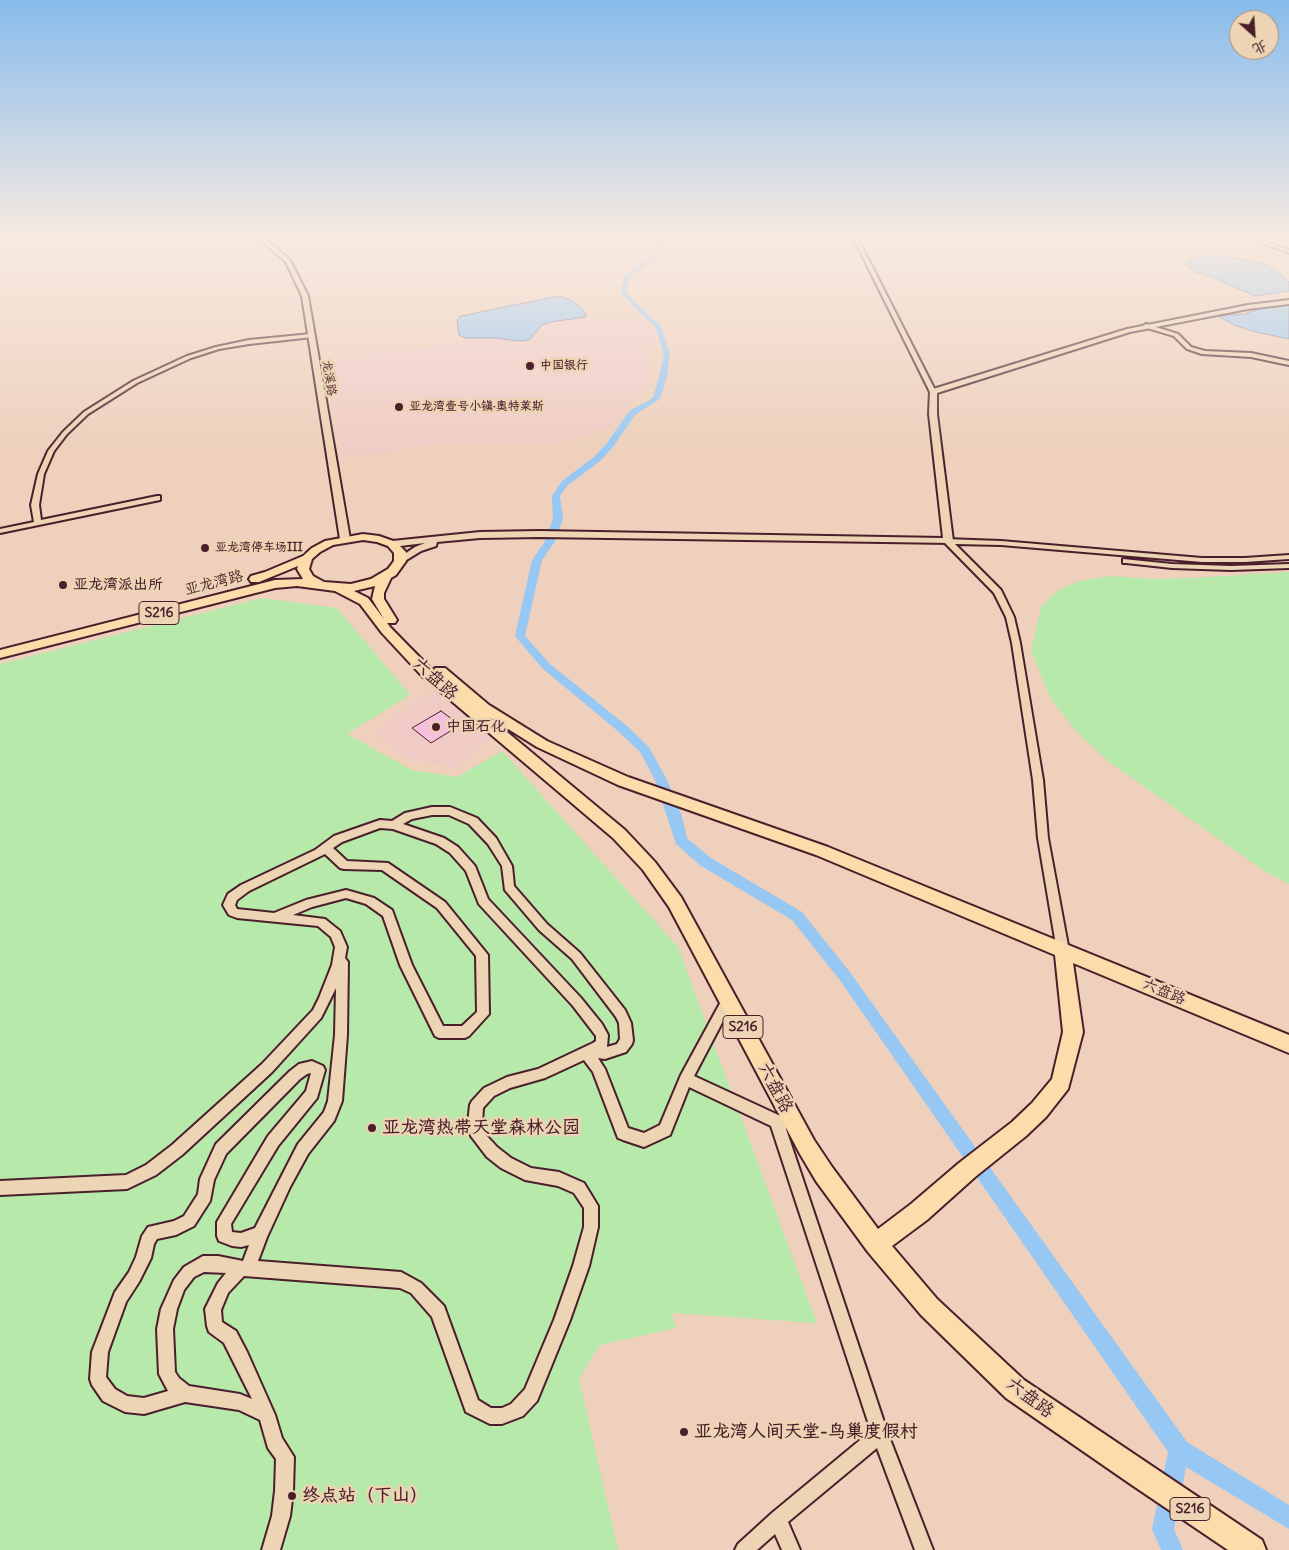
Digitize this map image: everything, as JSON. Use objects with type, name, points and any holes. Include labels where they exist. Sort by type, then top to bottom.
[{"type":"main road","name":"S216","points":[[307,558],[322,546],[345,539],[363,537],[379,539],[392,544]]},
{"type":"main road","points":[[392,544],[400,552],[400,561]]},
{"type":"main road","points":[[307,558],[303,569],[308,578],[320,585]]},
{"type":"main road","name":"亚龙湾路","points":[[0,643],[269,576],[307,558]]},
{"type":"main road","name":"S216","points":[[320,585],[339,588],[364,586],[386,577],[398,567],[400,561]]},
{"type":"main road","name":"六盘路","points":[[386,577],[378,593],[381,606],[415,648],[440,672],[484,708],[542,744],[638,786],[822,851],[1289,1044]]},
{"type":"main road","name":"亚龙湾路","points":[[0,654],[275,584],[297,582],[320,585]]},
{"type":"main road","name":"六盘路","points":[[339,588],[364,600],[386,630],[427,673],[570,791],[634,849],[662,883],[675,902],[799,1132],[824,1174],[876,1244],[929,1307],[1015,1389],[1247,1547]]},
{"type":"main road","points":[[876,1244],[920,1212],[967,1170],[1000,1144],[1039,1110],[1061,1083],[1073,1032],[1063,950]]},
{"type":"street","name":"龙溪路","points":[[307,311],[345,539]]},
{"type":"street","points":[[892,311],[933,392],[933,414],[948,541],[998,592],[1010,617],[1016,643],[1038,780],[1043,838],[1063,950]]},
{"type":"street","points":[[933,392],[1115,334],[1146,326],[1225,311]]},
{"type":"street","points":[[1146,326],[1176,335],[1189,348],[1204,353],[1251,355],[1289,363]]},
{"type":"street","points":[[38,523],[35,504],[41,474],[51,451],[65,433],[86,413],[135,382],[188,357],[218,348],[250,342],[311,336]]},
{"type":"street","points":[[0,531],[157,498]]},
{"type":"street","points":[[392,544],[480,535],[540,534],[948,541],[1202,560],[1289,557]]},
{"type":"street","points":[[400,561],[412,552],[426,546],[480,535]]},
{"type":"street","points":[[1034,546],[1095,557],[1172,566],[1231,568],[1289,566]]},
{"type":"street","points":[[394,825],[409,816],[432,811],[450,811],[473,821],[492,841],[507,866],[509,887],[542,927],[576,956],[621,1014],[625,1024],[627,1040],[621,1048],[605,1053],[588,1053]]},
{"type":"street","points":[[185,1394],[173,1384],[167,1374],[165,1329],[170,1309],[180,1285],[189,1272],[203,1264],[218,1264],[244,1269],[401,1280],[416,1288],[438,1312],[472,1406],[490,1416],[502,1416],[517,1410],[531,1395],[562,1320],[581,1266],[591,1227],[590,1206],[579,1188],[559,1179],[530,1175],[506,1163],[492,1152],[478,1136],[475,1123],[477,1105],[489,1092],[506,1083],[540,1074],[588,1053],[602,1043],[602,1035],[576,1002],[483,901],[470,869],[454,850],[440,841],[394,825],[380,824],[338,839],[326,848],[245,888],[232,896],[228,905],[233,912],[241,915],[321,922],[336,934],[341,947],[342,1008],[335,1101],[329,1116],[303,1149],[294,1165],[244,1269],[222,1288],[213,1310],[215,1326],[230,1337],[252,1379],[267,1415],[274,1442],[285,1457],[281,1516],[271,1550]]},
{"type":"street","points":[[275,918],[310,903],[346,894],[370,901],[388,913],[406,965],[439,1032],[465,1032],[483,1014],[482,955],[441,905],[384,866],[344,865],[326,848]]},
{"type":"street","points":[[0,1188],[127,1182],[151,1170],[177,1150],[267,1068],[317,1014],[325,1000],[338,965],[341,947]]},
{"type":"street","points":[[588,1053],[598,1069],[623,1133],[644,1140],[665,1130],[686,1079],[728,1000]]},
{"type":"street","points":[[260,1234],[241,1240],[232,1239],[224,1236],[224,1222],[274,1140],[312,1094],[318,1070],[312,1067],[304,1068],[295,1075],[221,1149],[207,1179],[205,1196],[189,1221],[176,1228],[153,1232],[147,1241],[143,1258],[137,1271],[120,1297],[100,1352],[98,1379],[109,1395],[125,1404],[144,1406],[185,1394],[240,1402],[267,1415]]},
{"type":"street","points":[[686,1079],[799,1132]]},
{"type":"street","points":[[776,1121],[880,1434],[924,1550]]},
{"type":"street","points":[[744,1550],[778,1519],[880,1434]]},
{"type":"street","points":[[778,1519],[792,1550]]},
{"type":"shaded area","points":[[585,317],[640,317],[651,327],[653,332],[646,389],[609,426],[554,443],[511,445],[502,442],[449,443],[342,457],[326,364],[351,356],[464,343],[465,338],[495,338],[519,341],[551,322]]},
{"type":"shaded area","points":[[434,689],[492,737],[454,768],[407,758],[372,732]]},
{"type":"green space","points":[[1289,572],[1289,884],[1264,871],[1109,762],[1075,730],[1051,699],[1031,651],[1041,607],[1057,591],[1080,581],[1110,576],[1152,579]]},
{"type":"green space","name":"亚龙湾热带天堂森林公园","points":[[262,598],[337,608],[410,695],[347,734],[412,770],[457,777],[502,751],[678,947],[817,1323],[672,1313],[676,1328],[600,1345],[579,1378],[618,1550],[0,1550],[0,664]]},
{"type":"water","points":[[484,311],[584,311],[586,313],[585,317],[542,325],[529,340],[519,341],[495,338],[465,338],[459,335],[457,320],[461,316]]},
{"type":"water","points":[[1252,311],[1289,311],[1289,339],[1234,325],[1218,316],[1244,314]]},
{"type":"building","name":"中国石化","points":[[441,711],[460,725],[431,743],[412,728]]},
{"type":"waterway","points":[[642,311],[658,325],[667,354],[663,377],[656,399],[632,413],[610,445],[597,459],[565,483],[556,496],[558,519],[549,543],[537,560],[520,636],[546,666],[623,729],[645,750],[661,780],[675,816],[681,840],[706,862],[797,916],[844,975],[1179,1450]]},
{"type":"waterway","points":[[1172,1550],[1163,1529],[1179,1450]]},
{"type":"waterway","points":[[1179,1450],[1289,1518]]},
{"type":"place","name":"中国银行","points":[[530,366]]},
{"type":"place","name":"亚龙湾壹号小镇·奥特莱斯","points":[[399,407]]},
{"type":"place","name":"亚龙湾停车场III","points":[[205,548]]},
{"type":"place","name":"亚龙湾派出所","points":[[63,585]]},
{"type":"place","name":"中国石化","points":[[436,727]]},
{"type":"place","name":"亚龙湾热带天堂森林公园","points":[[372,1128]]},
{"type":"place","name":"亚龙湾人间天堂-鸟巢度假村","points":[[684,1432]]},
{"type":"place","name":"终点站（下山）","points":[[292,1496]]}]
